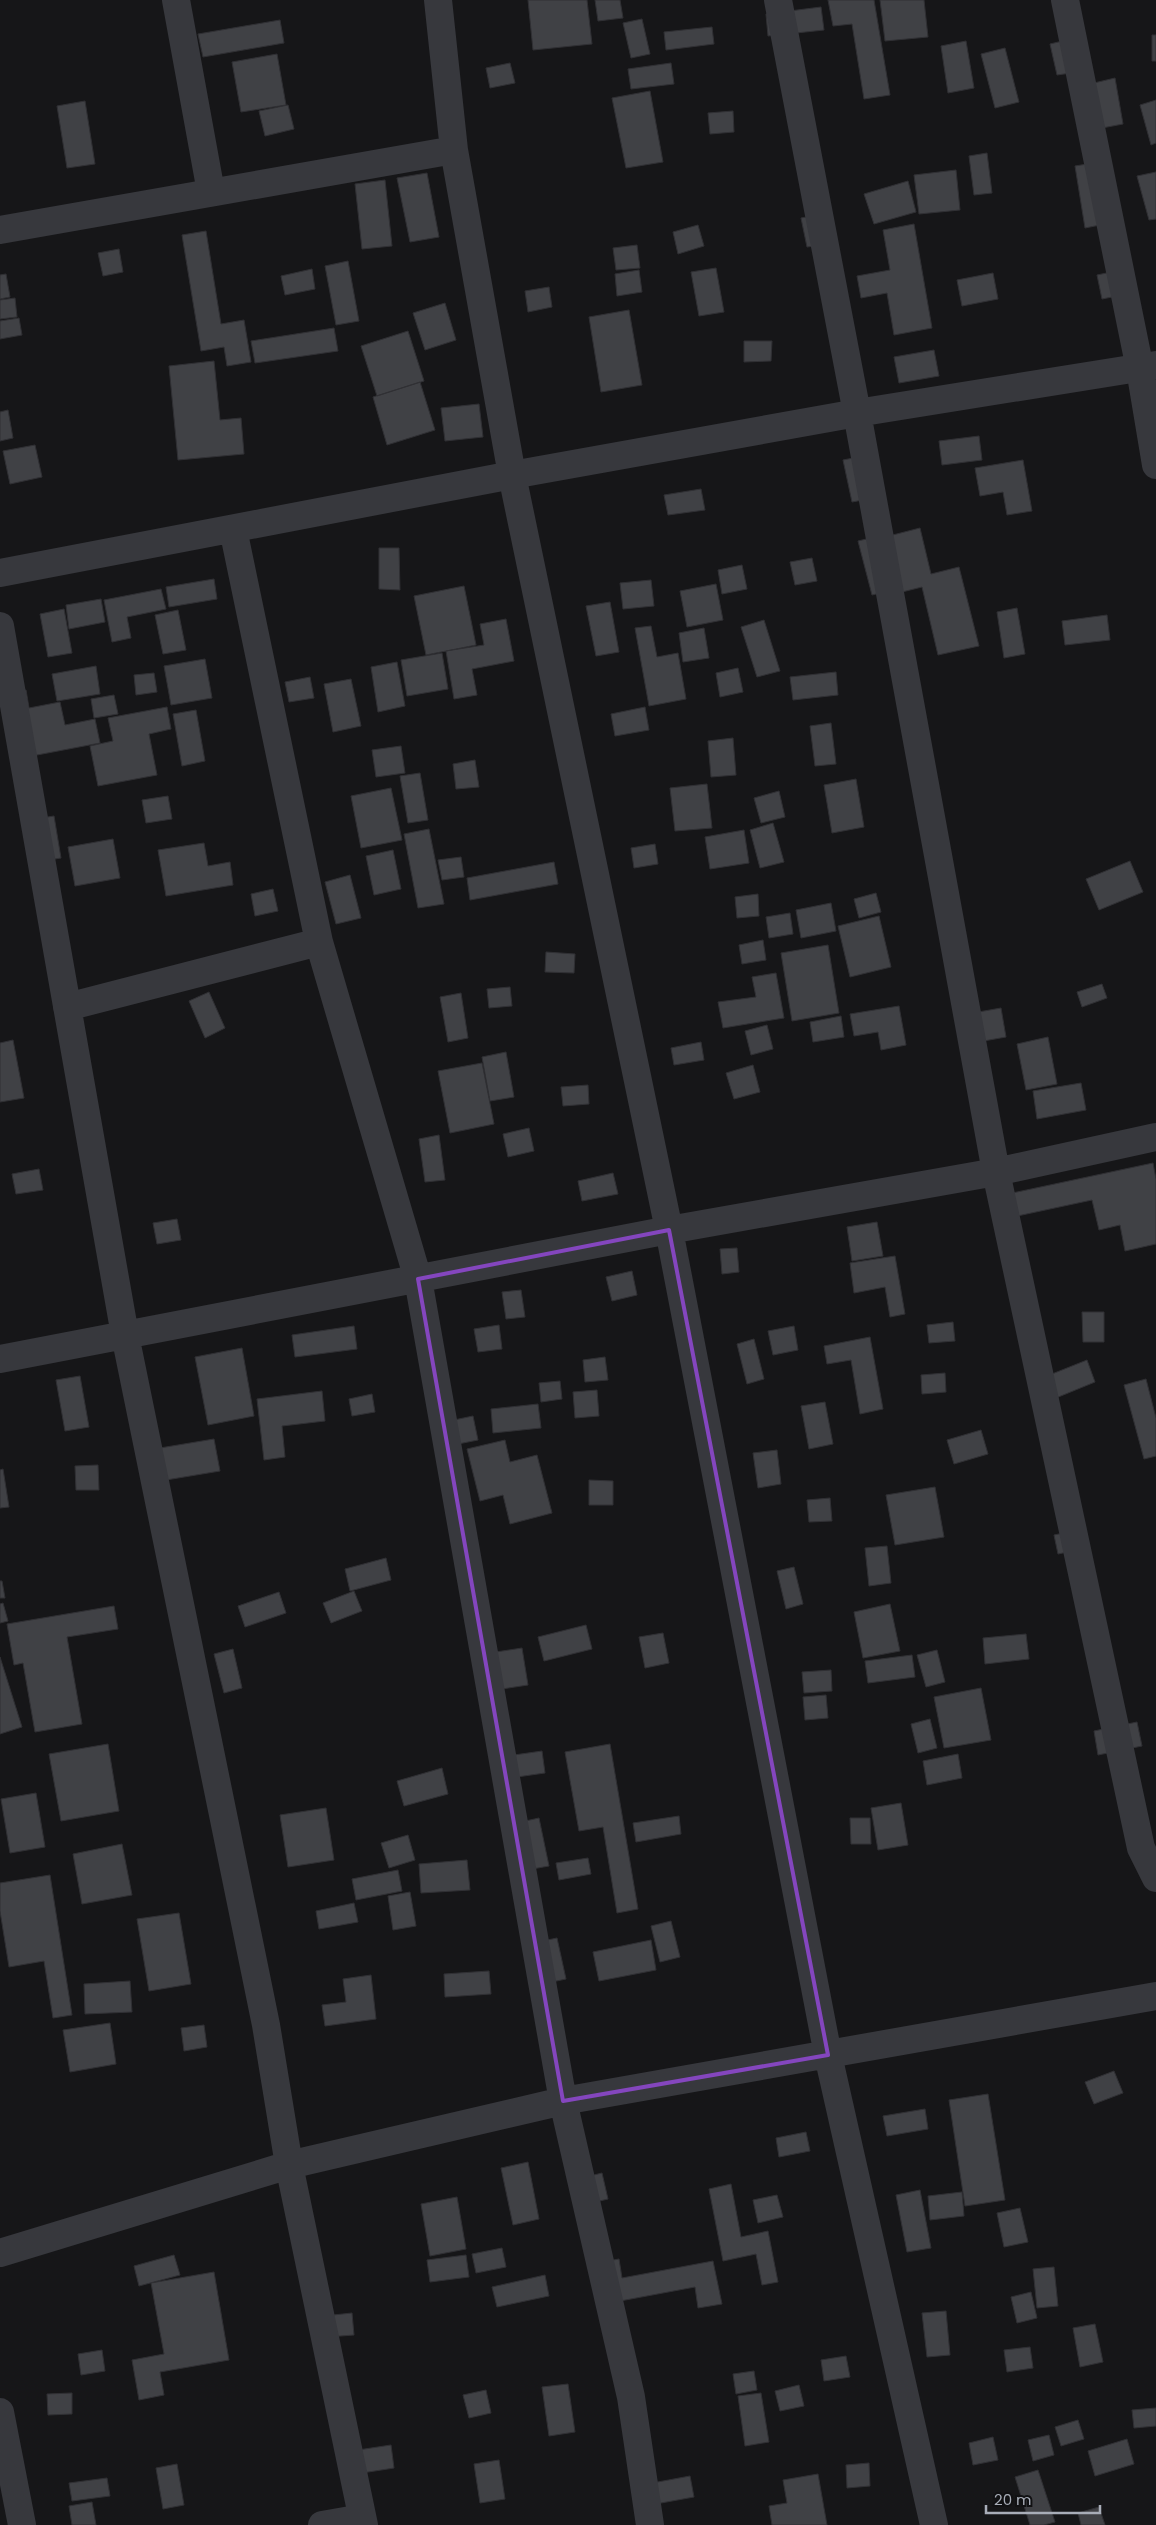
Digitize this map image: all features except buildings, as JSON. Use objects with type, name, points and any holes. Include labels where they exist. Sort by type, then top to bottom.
[{"type":"street","points":[[176,0],[211,192]]},
{"type":"street","points":[[438,0],[454,150],[512,475],[669,1230],[828,2056],[934,2525]]},
{"type":"street","points":[[778,0],[857,413],[996,1172],[1141,1848],[1156,1878]]},
{"type":"street","points":[[1065,0],[1148,367],[1156,465]]},
{"type":"street","points":[[0,230],[454,150]]},
{"type":"street","points":[[0,573],[512,475],[857,413],[1148,367]]},
{"type":"street","points":[[234,529],[319,942],[418,1279],[563,2101],[631,2397],[650,2525]]},
{"type":"street","points":[[0,626],[125,1336],[266,2025],[289,2165],[363,2521],[322,2525]]},
{"type":"street","points":[[67,1007],[319,942]]},
{"type":"street","points":[[0,1359],[669,1230],[996,1172],[1156,1137]]},
{"type":"street","points":[[0,2252],[289,2165],[563,2101],[828,2056],[1156,1996]]},
{"type":"street","points":[[0,2412],[22,2525]]},
{"type":"highlighted area","points":[[669,1230],[828,2055],[563,2101],[418,1279]]}]
